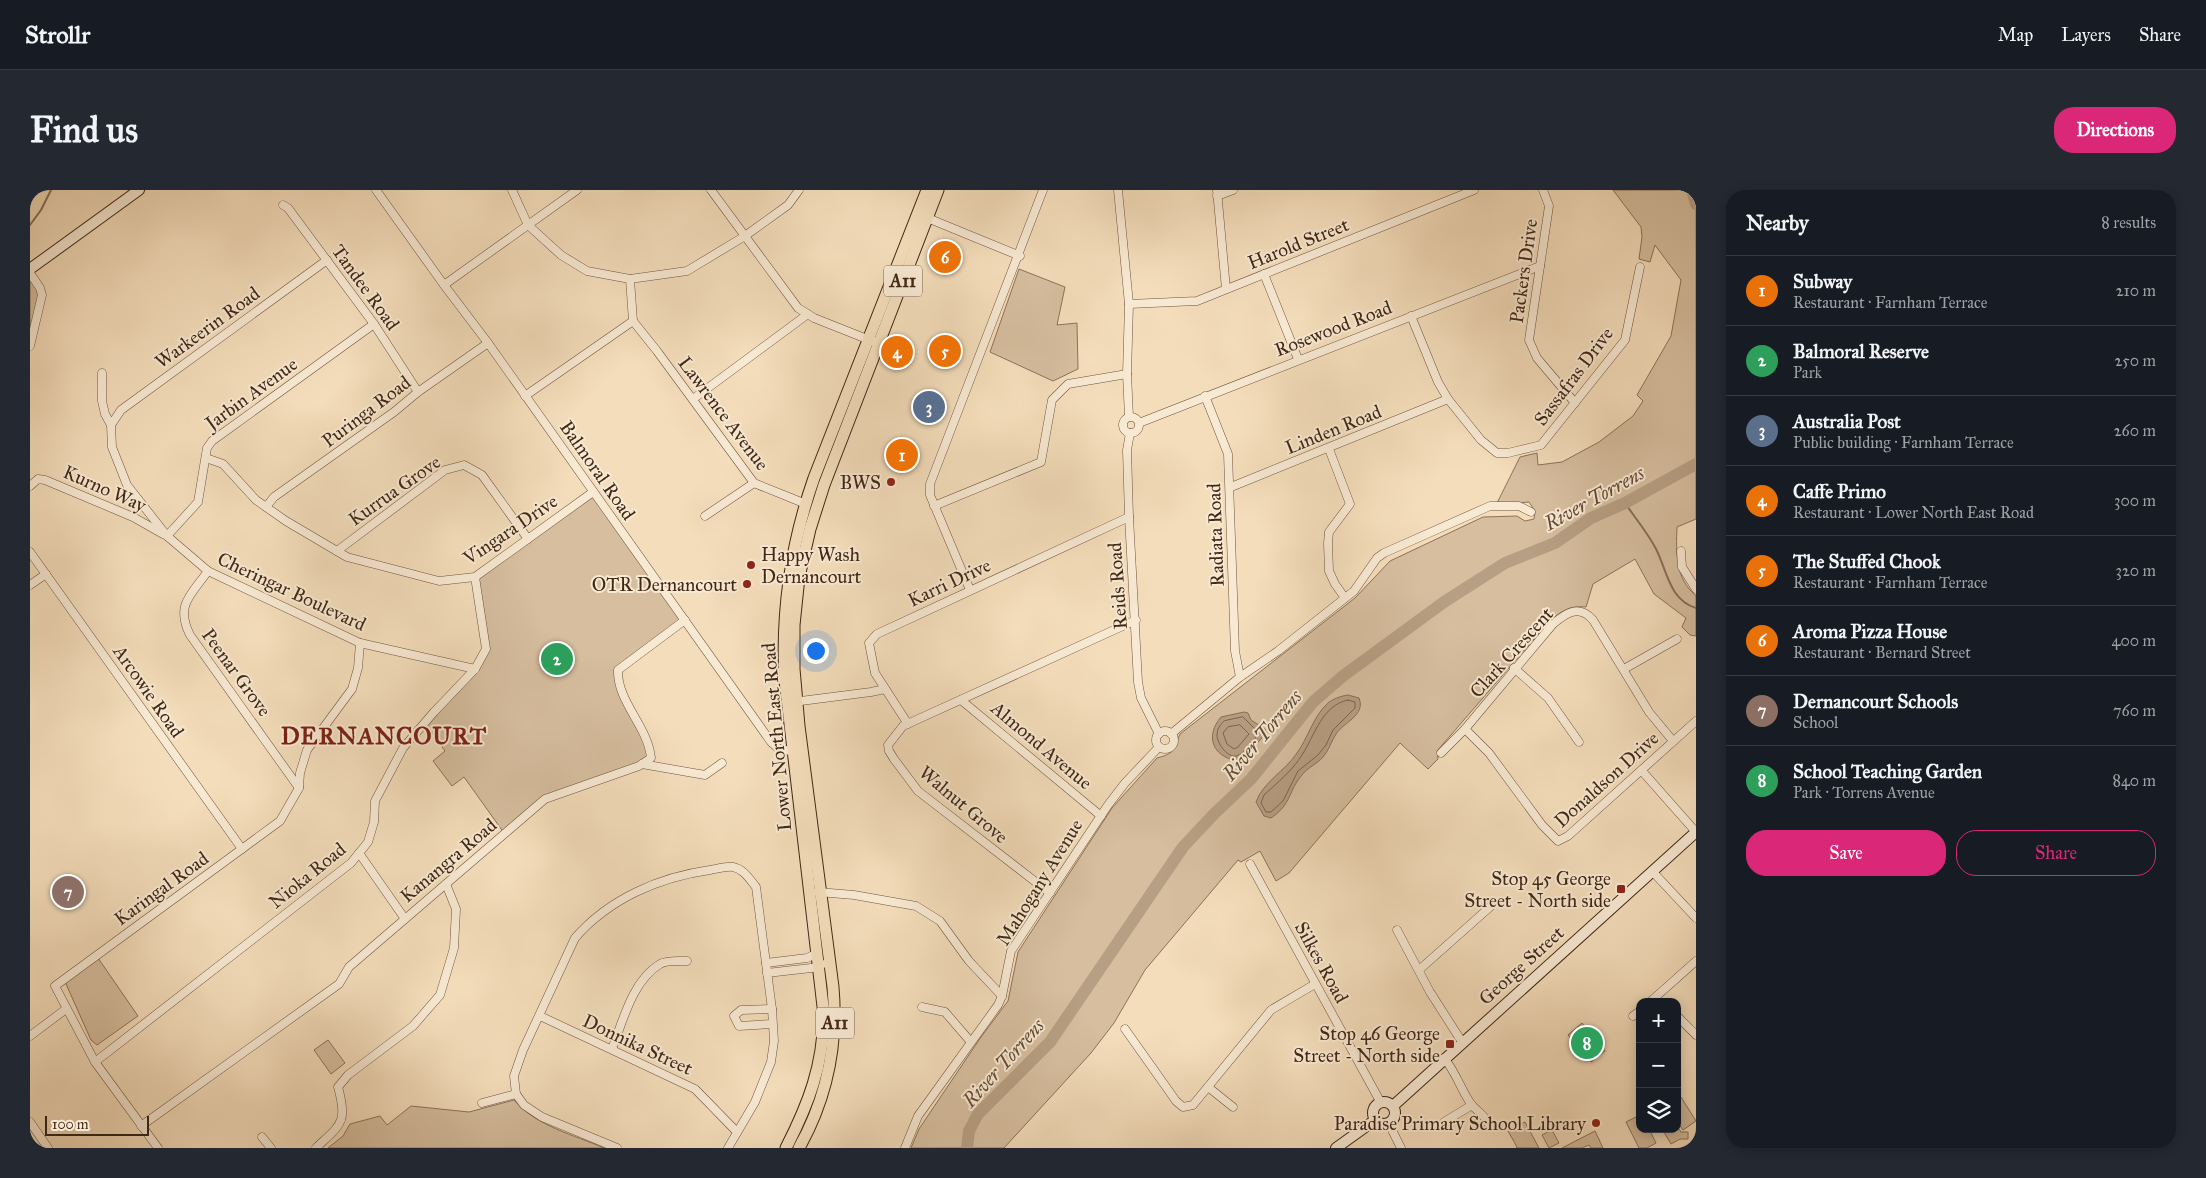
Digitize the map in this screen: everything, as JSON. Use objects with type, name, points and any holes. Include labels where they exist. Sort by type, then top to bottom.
[{"type":"main road","name":"Lower North East Road","points":[[923,216],[927,190]]},
{"type":"main road","name":"Lower North East Road","points":[[799,1148],[820,1104],[832,1056],[835,1009],[823,955],[792,702],[784,656],[786,603],[793,552],[806,504],[874,342],[923,216],[938,190]]},
{"type":"main road","name":"Lower North East Road","points":[[792,702],[794,626],[806,543],[820,494],[874,342]]},
{"type":"main road","name":"Lower North East Road","points":[[786,1148],[810,1096],[820,1059],[824,1015],[820,967],[823,955]]},
{"type":"street","points":[[30,346],[42,295],[30,271],[139,190]]},
{"type":"street","name":"Balmoral Road","points":[[376,190],[444,286],[488,343],[771,742],[779,749],[797,752]]},
{"type":"street","points":[[512,190],[528,225],[561,255],[587,271],[630,279],[687,271],[745,236],[788,205],[800,190]]},
{"type":"street","points":[[444,286],[577,190]]},
{"type":"street","points":[[711,190],[798,308],[874,342]]},
{"type":"street","points":[[970,590],[934,506],[930,495],[930,484],[1044,190]]},
{"type":"street","points":[[1118,190],[1128,304],[1127,374],[1129,417]]},
{"type":"street","points":[[1226,289],[1217,193],[1233,190]]},
{"type":"street","name":"Harold Street","points":[[1128,304],[1197,301],[1474,190]]},
{"type":"street","name":"Packers Drive","points":[[1543,190],[1549,206],[1529,340],[1537,358],[1575,403]]},
{"type":"street","name":"Tandee Road","points":[[283,205],[288,208],[374,324],[418,392]]},
{"type":"street","points":[[923,216],[1020,256]]},
{"type":"street","name":"Warkeerin Road","points":[[111,425],[121,410],[327,260]]},
{"type":"street","name":"Rosewood Road","points":[[1139,423],[1298,359],[1540,266]]},
{"type":"street","name":"Sassafras Drive","points":[[1411,316],[1438,382],[1448,399],[1481,440],[1497,453],[1508,453],[1541,445],[1625,340],[1640,267]]},
{"type":"street","points":[[1264,274],[1298,359]]},
{"type":"street","points":[[525,396],[632,322],[630,279]]},
{"type":"street","points":[[693,399],[808,314]]},
{"type":"street","name":"Lawrence Avenue","points":[[632,322],[657,351],[754,483],[806,504]]},
{"type":"street","name":"Jarbin Avenue","points":[[167,536],[198,502],[207,448],[212,441],[374,324]]},
{"type":"street","name":"Puringa Road","points":[[266,507],[274,497],[488,343]]},
{"type":"street","name":"Cheringar Boulevard","points":[[102,373],[102,401],[105,414],[111,425],[112,447],[127,485],[167,536],[208,571],[360,643],[475,669]]},
{"type":"street","points":[[934,506],[1040,462],[1052,400],[1069,383],[1127,374]]},
{"type":"street","name":"Radiata Road","points":[[1205,396],[1228,454],[1235,651],[1240,677]]},
{"type":"street","name":"Linden Road","points":[[1230,487],[1329,449],[1448,399]]},
{"type":"street","points":[[1129,417],[1134,417],[1139,423],[1137,430],[1130,433],[1125,431],[1123,424],[1124,420],[1129,417]]},
{"type":"street","name":"Reids Road","points":[[1130,433],[1127,450],[1129,517],[1138,682],[1142,698],[1159,734]]},
{"type":"street","points":[[1329,449],[1350,504],[1329,532],[1328,543],[1329,571],[1334,584],[1344,598]]},
{"type":"street","name":"Vingara Drive","points":[[206,458],[223,464],[256,500],[347,557],[439,581],[475,577],[594,492]]},
{"type":"street","name":"Kurrua Grove","points":[[337,551],[445,470],[464,465],[482,475],[528,539]]},
{"type":"street","name":"Kurno Way","points":[[30,486],[38,479],[45,480],[133,517],[167,536]]},
{"type":"street","points":[[705,516],[754,483]]},
{"type":"street","points":[[1171,734],[1240,677],[1278,651],[1354,591],[1377,558],[1490,506],[1519,506],[1531,512]]},
{"type":"street","name":"Karri Drive","points":[[906,725],[875,673],[869,643],[877,634],[1129,517]]},
{"type":"street","points":[[1681,551],[1682,567],[1696,590]]},
{"type":"street","name":"Arcowie Road","points":[[30,552],[242,849]]},
{"type":"street","name":"Peenar Grove","points":[[208,571],[187,601],[182,614],[184,623],[190,635],[299,788]]},
{"type":"street","points":[[30,585],[46,574]]},
{"type":"street","name":"Nioka Road","points":[[95,1062],[351,863],[368,842],[372,829],[375,801],[403,748],[475,669],[486,649],[475,577]]},
{"type":"street","name":"Clark Crescent","points":[[1441,753],[1464,729],[1552,624],[1560,617],[1576,610],[1582,611],[1593,620],[1649,712],[1673,741]]},
{"type":"street","points":[[642,764],[651,758],[650,745],[617,684],[618,670],[685,620]]},
{"type":"street","points":[[906,725],[1136,620]]},
{"type":"street","points":[[1624,669],[1677,639]]},
{"type":"street","name":"Karingal Road","points":[[158,1148],[95,1062],[55,986],[280,821],[299,788],[300,773],[306,750],[352,689],[358,668],[360,643]]},
{"type":"street","points":[[1514,668],[1548,698],[1579,742]]},
{"type":"street","points":[[792,702],[885,689]]},
{"type":"street","name":"Almond Avenue","points":[[961,700],[1101,816]]},
{"type":"street","name":"Donaldson Drive","points":[[1464,729],[1489,753],[1545,830],[1558,841],[1568,836],[1696,721]]},
{"type":"street","name":"Walnut Grove","points":[[906,725],[888,745],[888,751],[912,785],[1050,893]]},
{"type":"street","points":[[1163,732],[1171,734],[1174,741],[1171,746],[1166,749],[1159,747],[1156,742],[1159,734],[1163,732]]},
{"type":"street","name":"Mahogany Avenue","points":[[905,1148],[918,1116],[1002,996],[1011,950],[1125,783],[1159,747]]},
{"type":"street","points":[[642,764],[705,775],[722,763]]},
{"type":"street","name":"Kanangra Road","points":[[141,1126],[339,984],[349,967],[545,799],[642,764]]},
{"type":"street","points":[[1642,771],[1696,832]]},
{"type":"street","name":"George Street","points":[[1393,1106],[1696,832]]},
{"type":"street","points":[[359,853],[405,919]]},
{"type":"street","name":"Silkes Road","points":[[1250,864],[1381,1103]]},
{"type":"street","points":[[617,1148],[542,1117],[524,1105],[516,1094],[514,1076],[523,1050],[575,938],[588,923],[630,894],[688,873],[734,867],[745,873],[756,887],[772,1008],[774,1041],[771,1062],[755,1102],[728,1148]]},
{"type":"street","points":[[1652,871],[1696,918]]},
{"type":"street","points":[[316,1148],[341,1124],[344,1108],[338,1087],[348,1075],[413,1026],[440,995],[454,948],[455,938],[456,909],[446,884]]},
{"type":"street","points":[[815,892],[854,895],[916,906],[940,921],[968,962],[1002,996]]},
{"type":"street","points":[[1418,970],[1490,907]]},
{"type":"street","points":[[1397,930],[1440,1009],[1462,1042]]},
{"type":"street","points":[[766,963],[823,955]]},
{"type":"street","points":[[612,1049],[636,990],[646,976],[661,963],[687,961]]},
{"type":"street","points":[[1655,998],[1696,961]]},
{"type":"street","points":[[767,973],[820,967]]},
{"type":"street","points":[[1125,1029],[1179,1104],[1183,1107],[1193,1105],[1271,1010],[1315,984]]},
{"type":"street","points":[[922,1007],[945,1012],[970,1041]]},
{"type":"street","points":[[772,1008],[741,1010],[734,1016],[738,1026],[772,1024]]},
{"type":"street","points":[[30,1036],[66,1009]]},
{"type":"street","name":"Donnika Street","points":[[540,1016],[695,1089],[737,1132]]},
{"type":"street","points":[[1681,1020],[1696,1036]]},
{"type":"street","points":[[1444,1058],[1453,1068],[1472,1105],[1484,1115],[1489,1125]]},
{"type":"street","points":[[1208,1087],[1234,1107]]},
{"type":"street","points":[[482,1103],[516,1094]]},
{"type":"street","points":[[1386,1102],[1393,1106],[1395,1116],[1389,1124],[1382,1124],[1375,1120],[1373,1112],[1377,1105],[1381,1103],[1386,1102]]},
{"type":"street","points":[[1444,1122],[1472,1105]]},
{"type":"street","points":[[1336,1148],[1375,1120]]},
{"type":"street","points":[[30,1122],[48,1148]]},
{"type":"street","points":[[1389,1124],[1401,1148]]},
{"type":"street","points":[[262,1137],[271,1148]]},
{"type":"shaded area","points":[[1613,190],[1696,190],[1696,519],[1677,527],[1677,556],[1680,573],[1689,589],[1696,596],[1696,636],[1690,635],[1682,627],[1686,618],[1654,594],[1635,559],[1593,584],[1586,607],[1569,608],[1547,624],[1437,751],[1438,759],[1428,769],[1400,743],[1289,873],[1276,881],[1260,851],[1241,862],[1238,860],[1145,970],[1114,1023],[1091,1053],[1004,1148],[911,1148],[919,1129],[981,1037],[1008,1001],[1018,952],[1112,808],[1157,758],[1173,750],[1180,734],[1355,598],[1390,561],[1483,517],[1517,516],[1525,521],[1534,519],[1535,511],[1529,502],[1496,505],[1520,457],[1537,453],[1538,465],[1562,462],[1599,442],[1633,416],[1643,401],[1637,395],[1671,336],[1681,280],[1655,245],[1650,262],[1639,259],[1642,237],[1641,227]]},
{"type":"shaded area","points":[[1019,269],[1065,287],[1057,325],[1077,323],[1078,369],[1053,381],[990,352]]},
{"type":"shaded area","points":[[30,273],[38,291],[39,309],[30,346]]},
{"type":"shaded area","points":[[593,492],[685,620],[618,670],[617,684],[651,758],[545,799],[504,833],[464,777],[452,786],[433,761],[445,751],[425,723],[475,669],[486,649],[475,577]]},
{"type":"shaded area","points":[[98,958],[138,1016],[97,1045],[91,1040],[66,981]]},
{"type":"shaded area","points":[[1582,1023],[1605,1051],[1591,1062],[1568,1035]]},
{"type":"shaded area","points":[[328,1040],[345,1063],[331,1074],[314,1050]]},
{"type":"shaded area","points":[[1681,1097],[1696,1121],[1683,1130],[1681,1127]]},
{"type":"shaded area","points":[[514,1100],[533,1117],[544,1123],[604,1148],[328,1148],[343,1136],[350,1124],[380,1116],[387,1125],[411,1106],[469,1112]]},
{"type":"shaded area","points":[[1636,1117],[1636,1133],[1651,1133],[1656,1143],[1647,1148],[1639,1148],[1626,1122]]},
{"type":"shaded area","points":[[1525,1122],[1539,1148],[1516,1148],[1508,1131]]},
{"type":"shaded area","points":[[1552,1130],[1559,1143],[1549,1148],[1542,1135]]},
{"type":"shaded area","points":[[1595,1131],[1603,1148],[1591,1148],[1589,1145],[1582,1148],[1562,1148]]},
{"type":"shaded area","points":[[1688,1132],[1688,1139],[1680,1139],[1671,1144],[1664,1133]]},
{"type":"water","points":[[1348,695],[1359,698],[1360,704],[1357,714],[1336,734],[1323,757],[1302,775],[1283,808],[1271,818],[1264,816],[1256,802],[1259,795],[1297,753],[1322,709],[1331,701]]},
{"type":"water","points":[[1244,712],[1248,713],[1251,720],[1265,729],[1266,733],[1246,756],[1237,761],[1222,755],[1217,750],[1212,738],[1213,731],[1221,717]]},
{"type":"waterway","points":[[30,225],[41,210],[51,190]]},
{"type":"waterway","name":"River Torrens","points":[[1692,190],[1696,204]]},
{"type":"waterway","name":"River Torrens","points":[[967,1148],[969,1131],[978,1114],[1050,1042],[1183,847],[1251,779],[1313,702],[1343,676],[1444,602],[1505,563],[1555,543],[1591,518],[1625,503],[1696,464]]},
{"type":"waterway","points":[[1625,503],[1653,543],[1674,591],[1687,604],[1696,608]]},
{"type":"place","name":"Aroma Pizza House","points":[[945,257]]},
{"type":"place","name":"The Stuffed Chook","points":[[945,351]]},
{"type":"place","name":"Caffe Primo","points":[[897,352]]},
{"type":"place","name":"Australia Post","points":[[929,407]]},
{"type":"place","name":"Subway","points":[[902,455]]},
{"type":"place","name":"BWS","points":[[891,482]]},
{"type":"place","name":"Happy Wash Dernancourt","points":[[751,565]]},
{"type":"place","name":"OTR Dernancourt","points":[[747,584]]},
{"type":"place","name":"Balmoral Reserve","points":[[557,659]]},
{"type":"place","name":"Stop 45 George Street - North side","points":[[1621,889]]},
{"type":"place","name":"Dernancourt Schools","points":[[68,892]]},
{"type":"place","name":"School Teaching Garden","points":[[1587,1043]]},
{"type":"place","name":"Stop 46 George Street - North side","points":[[1450,1044]]},
{"type":"place","name":"Paradise Primary School Library","points":[[1596,1123]]},
{"type":"district","name":"DERNANCOURT","points":[[384,736]]}]
